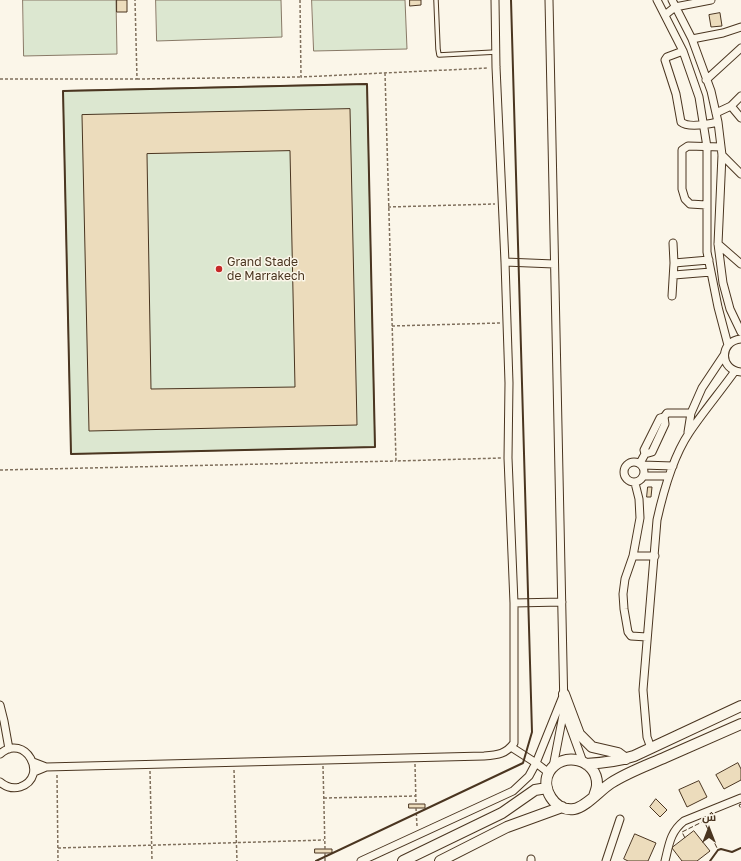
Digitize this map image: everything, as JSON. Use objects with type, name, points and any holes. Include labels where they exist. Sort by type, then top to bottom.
[{"type":"street","points":[[34,772],[46,768],[56,767],[492,756],[509,750],[514,743],[514,603],[508,458],[507,322],[496,67],[495,0]]},
{"type":"street","points":[[549,0],[548,42],[564,710],[551,770],[547,777],[547,788],[552,800],[562,807],[574,809],[585,805],[594,796],[612,783],[638,769],[741,724]]},
{"type":"street","points":[[657,0],[683,51],[700,97],[707,147],[707,252],[718,308],[728,345]]},
{"type":"street","points":[[665,14],[674,3],[711,0]]},
{"type":"street","points":[[674,3],[692,39],[711,91],[718,122],[722,147],[718,244],[720,266],[722,283],[730,309],[740,328]]},
{"type":"street","points":[[692,39],[723,33],[741,27]]},
{"type":"street","points":[[706,80],[741,48]]},
{"type":"street","points":[[683,51],[667,57],[665,60],[676,94],[681,122],[688,125],[704,125],[718,122]]},
{"type":"street","points":[[716,113],[731,106],[741,96]]},
{"type":"street","points":[[731,106],[741,118]]},
{"type":"street","points":[[721,198],[690,204],[685,199],[682,189],[681,153],[684,148],[688,146],[722,147]]},
{"type":"street","points":[[722,156],[741,174]]},
{"type":"street","points":[[672,243],[674,263],[672,296]]},
{"type":"street","points":[[718,244],[741,264]]},
{"type":"street","points":[[505,262],[554,264]]},
{"type":"street","points":[[674,263],[710,267]]},
{"type":"street","points":[[674,275],[720,266]]},
{"type":"street","points":[[688,434],[691,413],[702,388],[724,355],[728,345],[736,339],[741,339]]},
{"type":"street","points":[[651,748],[647,737],[643,690],[657,520],[668,476],[688,434],[738,371],[727,365],[724,355]]},
{"type":"street","points":[[641,464],[645,454],[652,452],[665,424],[664,417],[667,413],[691,413]]},
{"type":"street","points":[[641,464],[645,470],[644,476],[640,481],[635,482],[627,480],[624,474],[625,468],[631,462],[673,466]]},
{"type":"street","points":[[644,476],[668,476]]},
{"type":"street","points":[[635,482],[640,499],[640,518],[633,556],[625,579],[623,594],[624,610],[628,632],[631,636],[647,637]]},
{"type":"street","points":[[633,556],[655,556]]},
{"type":"street","points":[[514,603],[562,602]]},
{"type":"street","points":[[564,694],[579,734],[592,747],[618,753],[626,759]]},
{"type":"street","points":[[361,861],[513,791],[529,776],[536,763],[564,694]]},
{"type":"street","points":[[0,705],[9,749]]},
{"type":"street","points":[[551,770],[562,761],[573,759],[585,763],[626,759],[741,706]]},
{"type":"street","points":[[564,710],[585,763],[594,773],[597,785],[594,796]]},
{"type":"street","points":[[511,747],[536,763],[551,770]]},
{"type":"street","points":[[0,754],[9,749],[15,748],[26,752],[33,762],[34,772],[27,783],[22,786],[16,788],[1,785]]},
{"type":"street","points":[[33,762],[46,768]]},
{"type":"street","points":[[403,861],[502,813],[535,790],[547,788]]},
{"type":"street","points":[[664,861],[669,843],[677,827],[684,821],[741,798]]},
{"type":"street","points":[[440,861],[508,827],[562,807]]},
{"type":"street","points":[[606,861],[620,819]]},
{"type":"lane","points":[[436,0],[439,55],[496,52]]},
{"type":"path","points":[[135,0],[137,79]]},
{"type":"path","points":[[300,0],[301,77]]},
{"type":"path","points":[[0,78],[137,79],[301,77],[496,67]]},
{"type":"path","points":[[385,73],[396,461]]},
{"type":"path","points":[[388,207],[503,204]]},
{"type":"path","points":[[392,326],[507,322]]},
{"type":"path","points":[[0,470],[508,458]]},
{"type":"path","points":[[414,758],[416,804]]},
{"type":"path","points":[[323,760],[325,849]]},
{"type":"path","points":[[234,762],[237,861]]},
{"type":"path","points":[[150,765],[152,861]]},
{"type":"path","points":[[56,767],[58,861]]},
{"type":"path","points":[[324,798],[416,796]]},
{"type":"path","points":[[416,808],[418,835]]},
{"type":"path","points":[[58,848],[324,840]]},
{"type":"path","points":[[325,853],[325,861]]},
{"type":"green space","points":[[23,0],[116,0],[117,54],[24,56]]},
{"type":"green space","points":[[156,0],[281,0],[282,37],[157,41]]},
{"type":"green space","points":[[312,0],[405,0],[407,49],[314,51]]},
{"type":"green space","name":"Grand Stade de Marrakech","points":[[367,84],[375,447],[71,454],[63,91]]},
{"type":"building","points":[[117,0],[127,0],[127,12],[117,12]]},
{"type":"building","points":[[410,0],[421,0],[421,5],[410,6]]},
{"type":"building","points":[[720,13],[722,26],[711,27],[709,15]]},
{"type":"building","points":[[350,109],[357,425],[89,431],[82,115]],"holes":[[[290,151],[295,387],[151,389],[147,154]]]},
{"type":"building","points":[[648,487],[652,487],[651,497],[647,497]]},
{"type":"building","points":[[738,763],[741,769],[741,780],[724,789],[716,775]]},
{"type":"building","points":[[699,781],[707,797],[687,807],[679,790]]},
{"type":"building","points":[[656,799],[667,810],[660,817],[650,807]]},
{"type":"building","points":[[409,804],[425,804],[425,808],[409,808]]},
{"type":"building","points":[[694,831],[710,851],[697,861],[682,861],[672,848]]},
{"type":"building","points":[[635,834],[656,843],[648,861],[628,861],[624,859]]},
{"type":"building","points":[[315,849],[332,849],[332,853],[315,853]]},
{"type":"fence","points":[[741,804],[739,805],[741,809]]},
{"type":"fence","points":[[685,838],[682,832],[704,821],[718,850]]},
{"type":"wall","points":[[316,861],[523,763],[532,732],[511,0]]},
{"type":"wall","points":[[367,84],[375,447],[71,454],[63,91],[367,84]]},
{"type":"wall","points":[[710,861],[718,850],[721,849],[732,852],[741,848]]},
{"type":"place","name":"Grand Stade de Marrakech","points":[[219,269]]}]
